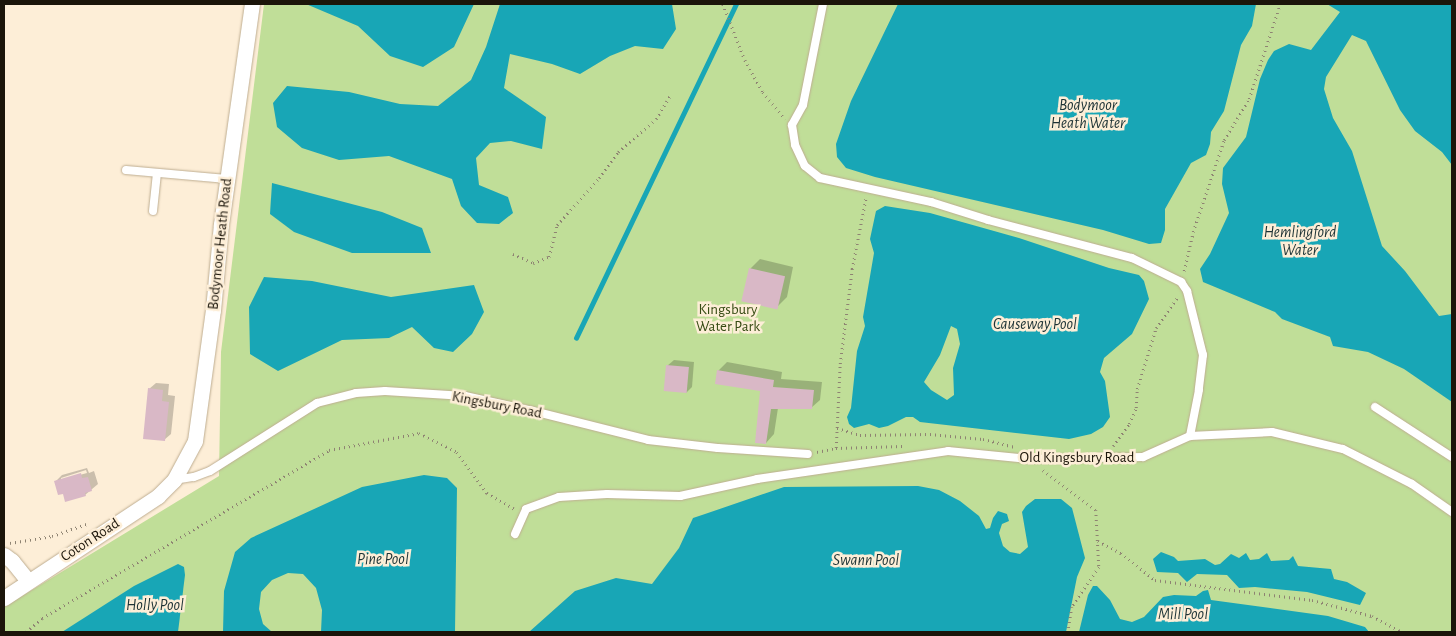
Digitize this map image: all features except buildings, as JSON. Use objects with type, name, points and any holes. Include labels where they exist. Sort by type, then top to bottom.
[{"type":"street","name":"Bodymoor Heath Road","points":[[174,480],[188,456],[196,434],[214,310],[227,179],[252,4]]},
{"type":"street","name":"Coton Road","points":[[4,598],[158,496],[174,480]]},
{"type":"street","points":[[4,555],[12,561],[28,581]]},
{"type":"lane","points":[[823,4],[803,105],[792,125],[795,145],[805,166],[820,178],[931,202],[988,220],[1132,258],[1181,282],[1187,290],[1203,354],[1199,390],[1190,436]]},
{"type":"lane","points":[[126,170],[227,179]]},
{"type":"lane","points":[[153,211],[157,174]]},
{"type":"lane","name":"Kingsbury Road","points":[[174,480],[194,477],[210,471],[317,403],[356,393],[385,391],[465,396],[648,440],[718,448],[808,454]]},
{"type":"lane","points":[[1375,407],[1452,457]]},
{"type":"lane","name":"Old Kingsbury Road","points":[[524,515],[526,509],[559,497],[607,494],[680,496],[758,479],[948,451],[1029,459],[1143,458],[1190,436],[1272,432],[1342,449],[1412,484],[1452,512]]},
{"type":"lane","points":[[515,534],[524,515]]},
{"type":"path","points":[[723,4],[745,60],[763,92],[792,125]]},
{"type":"path","points":[[1108,449],[1115,445],[1129,424],[1136,408],[1138,389],[1156,328],[1181,292],[1181,282],[1193,232],[1224,140],[1249,99],[1280,4]]},
{"type":"path","points":[[514,254],[533,263],[549,257],[557,225],[599,178],[618,152],[656,119],[671,94]]},
{"type":"path","points":[[808,454],[836,448],[840,364],[852,269],[868,189]]},
{"type":"path","points":[[837,428],[860,435],[930,434],[1013,445],[1096,510],[1099,568],[1072,607],[1068,632]]},
{"type":"path","points":[[26,632],[42,618],[329,450],[419,433],[457,452],[487,494],[524,515]]},
{"type":"path","points":[[4,543],[52,536],[91,522]]},
{"type":"path","points":[[1098,541],[1121,553],[1155,580],[1312,600],[1372,616],[1402,632]]},
{"type":"green space","name":"Kingsbury Water Park","points":[[264,4],[1452,4],[1452,632],[4,632],[4,607],[219,476],[221,352]]},
{"type":"water","points":[[306,4],[474,4],[454,47],[423,67],[390,56],[358,26]]},
{"type":"water","points":[[500,4],[672,4],[676,29],[663,49],[635,46],[610,56],[580,74],[552,64],[510,54],[504,88],[546,117],[542,149],[511,141],[490,143],[476,158],[479,185],[508,197],[513,213],[499,224],[477,223],[461,206],[452,179],[389,156],[339,160],[302,148],[277,127],[273,103],[287,86],[349,92],[400,104],[438,106],[471,80],[486,47]]},
{"type":"water","name":"Bodymoor Heath Water","points":[[898,4],[1256,4],[1252,26],[1241,45],[1224,111],[1211,132],[1210,144],[1206,155],[1191,163],[1165,209],[1165,230],[1161,243],[1149,244],[1103,230],[875,177],[846,168],[837,157],[836,144],[851,101]]},
{"type":"water","name":"Hemlingford Water","points":[[1327,4],[1452,4],[1452,165],[1442,152],[1415,131],[1400,110],[1366,41],[1352,35],[1326,77],[1324,89],[1333,118],[1352,151],[1382,246],[1405,271],[1439,316],[1452,314],[1452,402],[1404,369],[1368,352],[1333,346],[1330,337],[1282,319],[1275,312],[1203,282],[1200,269],[1210,254],[1229,213],[1222,184],[1223,168],[1246,137],[1260,79],[1268,60],[1274,51],[1289,44],[1311,50],[1340,12]]},
{"type":"water","points":[[272,183],[382,212],[422,228],[431,253],[352,253],[294,232],[270,214]]},
{"type":"water","name":"Causeway Pool","points":[[885,206],[930,213],[1019,238],[1109,268],[1139,275],[1144,281],[1149,299],[1132,334],[1104,358],[1100,372],[1105,381],[1110,417],[1103,427],[1091,434],[1069,439],[920,422],[913,417],[906,417],[888,426],[879,428],[869,424],[854,428],[849,424],[847,417],[851,408],[857,351],[865,326],[863,317],[874,253],[870,239],[876,211]],"holes":[[[951,326],[957,329],[960,344],[953,368],[954,395],[947,400],[931,390],[924,382],[940,355]]]},
{"type":"water","points":[[264,277],[312,281],[391,297],[474,285],[484,312],[472,334],[453,352],[434,348],[412,327],[389,338],[342,340],[278,371],[250,354],[249,307]]},
{"type":"water","name":"Pine Pool","points":[[424,475],[447,478],[457,488],[455,632],[321,632],[322,610],[316,588],[303,574],[288,573],[272,580],[261,592],[259,609],[263,624],[272,632],[223,632],[224,591],[235,552],[251,538],[362,487]]},
{"type":"water","name":"Swann Pool","points":[[918,486],[939,490],[960,501],[979,516],[986,529],[990,528],[993,518],[998,511],[1007,514],[1009,521],[1002,524],[999,533],[1003,546],[1010,552],[1020,554],[1028,547],[1022,512],[1026,506],[1035,499],[1061,499],[1072,508],[1085,558],[1077,577],[1066,632],[529,632],[575,591],[616,578],[652,584],[679,548],[693,518],[784,487]]},
{"type":"water","points":[[1161,552],[1174,557],[1178,561],[1205,559],[1215,565],[1220,564],[1231,554],[1239,558],[1246,553],[1250,560],[1259,559],[1267,553],[1271,561],[1289,560],[1293,556],[1298,566],[1331,569],[1334,579],[1347,582],[1366,593],[1360,605],[1307,592],[1255,587],[1239,588],[1227,575],[1197,574],[1187,582],[1178,573],[1157,572],[1153,559]]},
{"type":"water","name":"Holly Pool","points":[[178,564],[184,567],[185,575],[178,632],[62,632],[134,586]]},
{"type":"water","name":"Mill Pool","points":[[1093,586],[1097,586],[1110,600],[1120,619],[1132,622],[1144,617],[1163,597],[1174,595],[1196,596],[1208,590],[1211,600],[1328,616],[1365,627],[1369,632],[1079,632],[1088,595]]},
{"type":"waterway","points":[[576,338],[736,4]]}]
